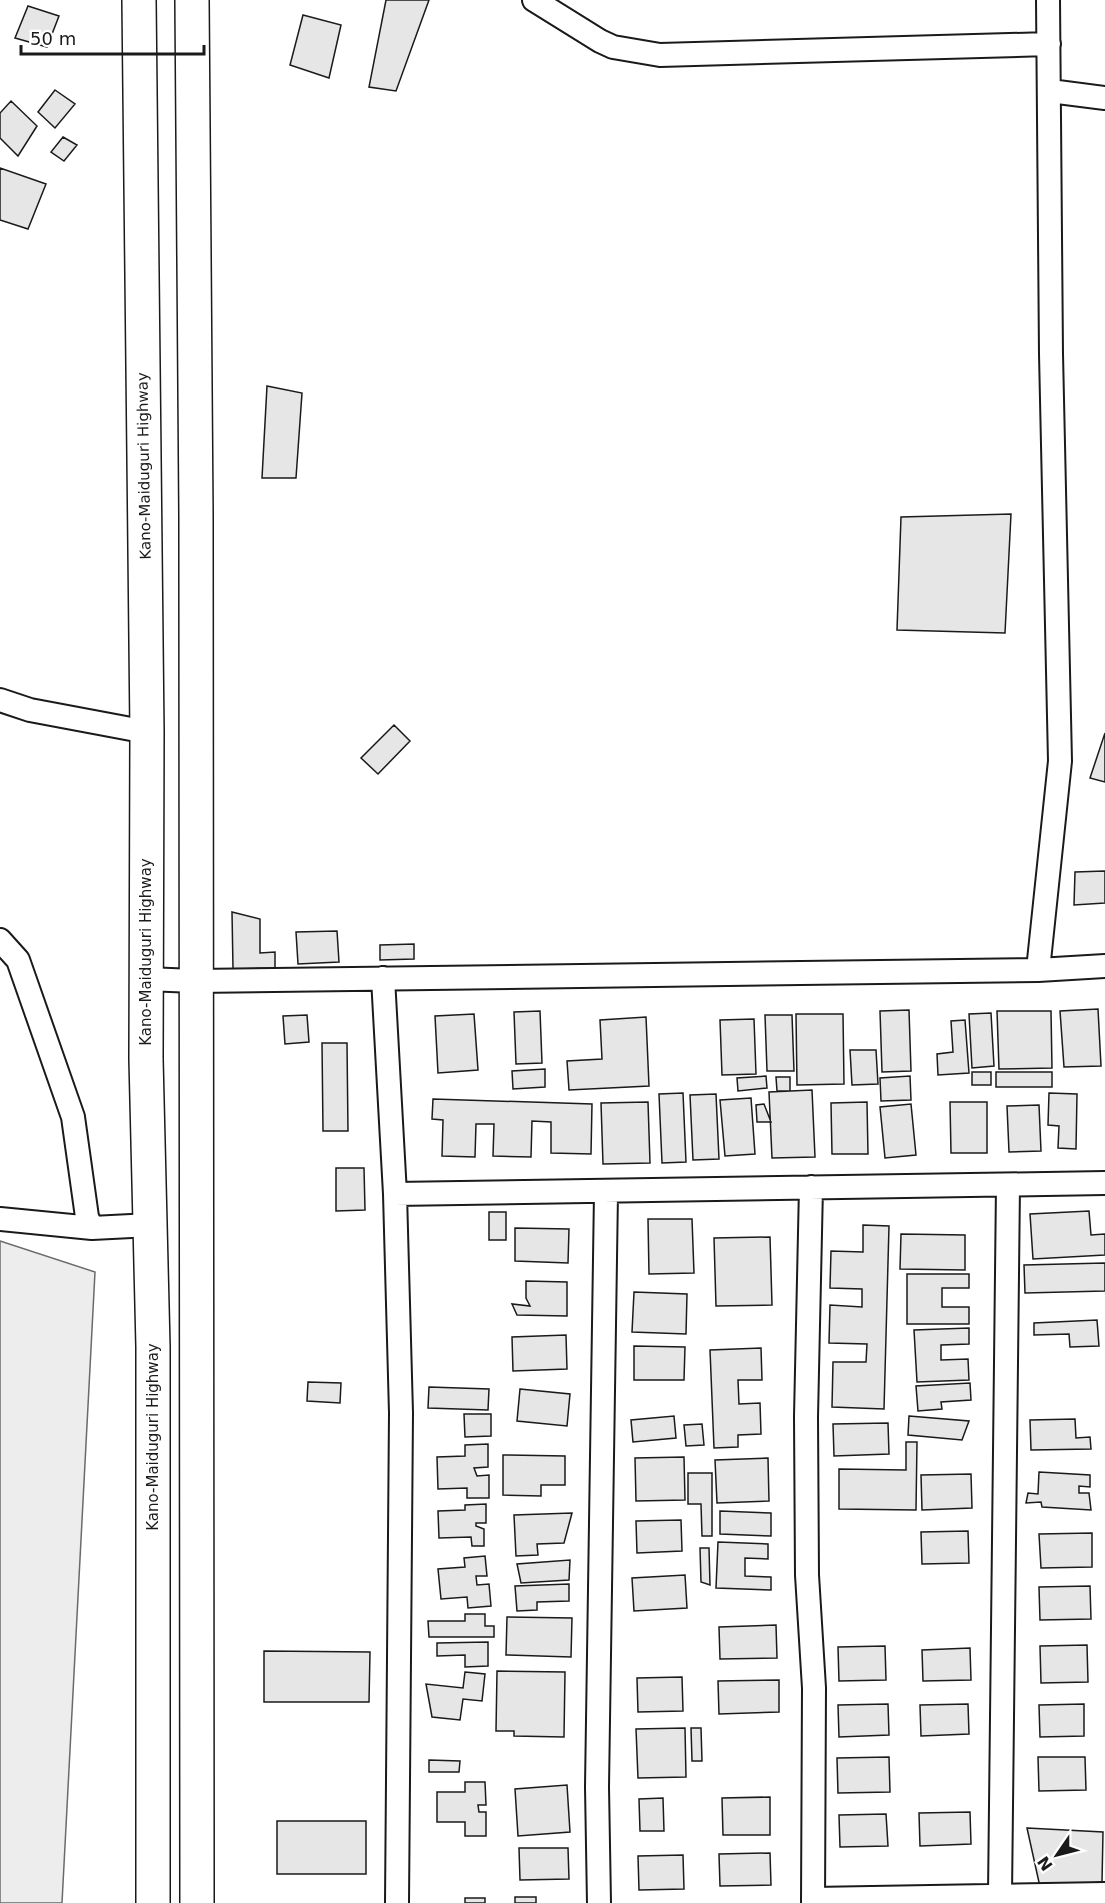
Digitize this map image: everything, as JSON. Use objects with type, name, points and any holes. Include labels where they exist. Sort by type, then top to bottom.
[{"type":"highway","name":"Kano-Maiduguri Highway","points":[[139,0],[147,732],[146,979],[151,1225],[153,1903]]},
{"type":"highway","points":[[192,0],[196,504],[197,1903]]},
{"type":"street","points":[[534,0],[613,47],[660,55],[1049,44]]},
{"type":"street","points":[[1038,970],[1060,761],[1051,365],[1048,0]]},
{"type":"street","points":[[1050,91],[1105,98]]},
{"type":"street","points":[[0,700],[30,710],[147,732]]},
{"type":"street","points":[[0,940],[18,960],[73,1117],[87,1218],[92,1228]]},
{"type":"street","points":[[146,979],[195,981],[1038,970],[1105,966]]},
{"type":"street","points":[[383,978],[395,1194],[401,1413],[397,1903]]},
{"type":"street","points":[[395,1194],[1105,1183]]},
{"type":"street","points":[[1000,1895],[1008,1185]]},
{"type":"street","points":[[811,1187],[806,1428],[807,1575],[814,1688],[813,1901],[1105,1894]]},
{"type":"street","points":[[599,1903],[597,1787],[606,1192]]},
{"type":"street","points":[[0,1219],[92,1228],[151,1225]]},
{"type":"shaded area","points":[[0,1241],[95,1272],[62,1903],[0,1903]]},
{"type":"building","points":[[386,0],[429,0],[396,91],[369,87]]},
{"type":"building","points":[[28,6],[59,16],[47,47],[15,38]]},
{"type":"building","points":[[303,15],[341,25],[329,78],[290,65]]},
{"type":"building","points":[[55,90],[75,104],[55,128],[38,112]]},
{"type":"building","points":[[11,101],[37,126],[18,156],[0,138],[0,113]]},
{"type":"building","points":[[63,137],[77,145],[64,161],[51,152]]},
{"type":"building","points":[[0,168],[46,184],[28,229],[0,220]]},
{"type":"building","points":[[267,386],[302,393],[296,478],[262,478]]},
{"type":"building","points":[[1011,514],[1005,633],[897,630],[901,517]]},
{"type":"building","points":[[394,725],[410,741],[378,774],[361,758]]},
{"type":"building","points":[[1105,733],[1105,782],[1090,778]]},
{"type":"building","points":[[1105,871],[1105,903],[1074,905],[1075,872]]},
{"type":"building","points":[[232,912],[260,919],[260,953],[275,952],[275,968],[233,969]]},
{"type":"building","points":[[337,931],[339,962],[298,964],[296,932]]},
{"type":"building","points":[[414,944],[414,959],[380,960],[380,945]]},
{"type":"building","points":[[1098,1009],[1101,1066],[1064,1067],[1060,1011]]},
{"type":"building","points":[[909,1010],[911,1071],[882,1072],[880,1011]]},
{"type":"building","points":[[540,1011],[542,1063],[516,1064],[514,1012]]},
{"type":"building","points":[[997,1011],[1051,1011],[1052,1068],[999,1069]]},
{"type":"building","points":[[991,1013],[994,1066],[972,1068],[969,1014]]},
{"type":"building","points":[[474,1014],[478,1070],[438,1073],[435,1016]]},
{"type":"building","points":[[796,1014],[843,1014],[844,1084],[797,1085]]},
{"type":"building","points":[[307,1015],[309,1042],[285,1044],[283,1016]]},
{"type":"building","points":[[765,1015],[792,1015],[794,1071],[767,1071]]},
{"type":"building","points":[[646,1017],[649,1086],[569,1090],[567,1061],[602,1059],[600,1020]]},
{"type":"building","points":[[754,1019],[756,1074],[722,1075],[720,1020]]},
{"type":"building","points":[[965,1020],[969,1073],[938,1075],[937,1054],[953,1052],[951,1021]]},
{"type":"building","points":[[322,1043],[347,1043],[348,1131],[323,1131]]},
{"type":"building","points":[[850,1050],[876,1050],[878,1084],[852,1085]]},
{"type":"building","points":[[545,1069],[545,1087],[513,1089],[512,1071]]},
{"type":"building","points":[[972,1072],[991,1072],[991,1085],[972,1085]]},
{"type":"building","points":[[996,1072],[1052,1072],[1052,1087],[996,1087]]},
{"type":"building","points":[[766,1076],[767,1088],[738,1091],[737,1078]]},
{"type":"building","points":[[910,1076],[911,1100],[881,1101],[880,1078]]},
{"type":"building","points":[[776,1077],[790,1077],[790,1091],[777,1091]]},
{"type":"building","points":[[812,1090],[815,1157],[772,1158],[769,1092]]},
{"type":"building","points":[[683,1093],[686,1162],[662,1163],[659,1094]]},
{"type":"building","points":[[1049,1093],[1077,1094],[1076,1149],[1058,1148],[1059,1126],[1048,1125]]},
{"type":"building","points":[[716,1094],[719,1159],[693,1160],[690,1095]]},
{"type":"building","points":[[751,1098],[755,1154],[725,1156],[720,1100]]},
{"type":"building","points":[[433,1099],[592,1104],[591,1154],[551,1153],[551,1122],[532,1121],[531,1157],[493,1156],[494,1124],[476,1124],[475,1157],[442,1156],[443,1120],[432,1119]]},
{"type":"building","points":[[648,1102],[650,1163],[603,1164],[601,1103]]},
{"type":"building","points":[[867,1102],[868,1154],[832,1154],[831,1103]]},
{"type":"building","points":[[950,1102],[987,1102],[987,1153],[951,1153]]},
{"type":"building","points":[[764,1104],[771,1122],[757,1122],[756,1105]]},
{"type":"building","points":[[911,1104],[916,1155],[885,1158],[880,1107]]},
{"type":"building","points":[[1039,1105],[1041,1151],[1009,1152],[1007,1106]]},
{"type":"building","points":[[336,1168],[364,1168],[365,1210],[336,1211]]},
{"type":"building","points":[[1089,1211],[1091,1235],[1105,1234],[1105,1255],[1033,1259],[1030,1214]]},
{"type":"building","points":[[489,1212],[506,1212],[506,1240],[489,1240]]},
{"type":"building","points":[[648,1219],[692,1219],[694,1273],[649,1274]]},
{"type":"building","points":[[863,1225],[889,1226],[884,1409],[832,1407],[833,1362],[866,1362],[867,1344],[829,1343],[830,1305],[862,1307],[862,1289],[830,1288],[831,1251],[863,1252]]},
{"type":"building","points":[[515,1228],[569,1229],[568,1263],[515,1261]]},
{"type":"building","points":[[901,1234],[965,1235],[965,1270],[900,1269]]},
{"type":"building","points":[[770,1237],[772,1305],[716,1306],[714,1238]]},
{"type":"building","points":[[1105,1263],[1105,1291],[1025,1293],[1024,1265]]},
{"type":"building","points":[[907,1274],[969,1274],[969,1288],[942,1288],[942,1307],[969,1307],[969,1324],[907,1324]]},
{"type":"building","points":[[526,1281],[567,1282],[567,1316],[517,1315],[512,1304],[530,1306],[526,1298]]},
{"type":"building","points":[[634,1292],[687,1294],[686,1334],[632,1332]]},
{"type":"building","points":[[1097,1320],[1099,1346],[1070,1347],[1069,1334],[1034,1335],[1034,1323]]},
{"type":"building","points":[[969,1328],[969,1344],[941,1345],[941,1360],[968,1359],[969,1380],[917,1382],[914,1330]]},
{"type":"building","points":[[566,1335],[567,1369],[513,1371],[512,1337]]},
{"type":"building","points":[[634,1346],[685,1347],[684,1380],[634,1380]]},
{"type":"building","points":[[761,1348],[762,1380],[738,1380],[739,1404],[760,1403],[761,1434],[738,1435],[738,1447],[714,1448],[710,1350]]},
{"type":"building","points":[[308,1382],[341,1383],[340,1403],[307,1401]]},
{"type":"building","points":[[970,1383],[971,1400],[941,1402],[942,1409],[918,1411],[916,1386]]},
{"type":"building","points":[[429,1387],[489,1389],[488,1410],[428,1408]]},
{"type":"building","points":[[520,1389],[570,1394],[567,1426],[517,1421]]},
{"type":"building","points":[[464,1414],[491,1414],[491,1436],[465,1437]]},
{"type":"building","points":[[674,1416],[676,1438],[633,1442],[631,1420]]},
{"type":"building","points":[[909,1416],[969,1421],[962,1440],[908,1435]]},
{"type":"building","points":[[1075,1419],[1076,1438],[1090,1437],[1091,1449],[1031,1450],[1030,1420]]},
{"type":"building","points":[[888,1423],[889,1454],[834,1456],[833,1424]]},
{"type":"building","points":[[702,1424],[704,1445],[686,1446],[684,1425]]},
{"type":"building","points":[[906,1442],[917,1442],[916,1510],[839,1509],[839,1469],[906,1470]]},
{"type":"building","points":[[488,1444],[488,1467],[474,1468],[477,1476],[489,1475],[489,1498],[467,1498],[467,1488],[438,1489],[437,1457],[465,1456],[465,1445]]},
{"type":"building","points":[[503,1455],[565,1456],[565,1485],[541,1485],[541,1496],[503,1495]]},
{"type":"building","points":[[684,1457],[685,1500],[636,1501],[635,1458]]},
{"type":"building","points":[[768,1458],[769,1501],[717,1503],[715,1460]]},
{"type":"building","points":[[1039,1472],[1090,1475],[1090,1487],[1079,1486],[1079,1493],[1089,1493],[1091,1510],[1042,1507],[1041,1502],[1026,1503],[1028,1493],[1038,1494]]},
{"type":"building","points":[[688,1473],[712,1473],[712,1536],[702,1536],[701,1504],[688,1504]]},
{"type":"building","points":[[971,1474],[972,1508],[922,1510],[921,1475]]},
{"type":"building","points":[[486,1504],[486,1523],[476,1523],[476,1526],[484,1529],[484,1546],[472,1546],[471,1537],[439,1538],[438,1511],[465,1510],[465,1505]]},
{"type":"building","points":[[720,1511],[771,1513],[771,1536],[720,1534]]},
{"type":"building","points":[[572,1513],[564,1543],[537,1544],[538,1555],[516,1556],[514,1515]]},
{"type":"building","points":[[681,1520],[682,1551],[637,1553],[636,1521]]},
{"type":"building","points":[[968,1531],[969,1563],[922,1564],[921,1532]]},
{"type":"building","points":[[1092,1533],[1092,1567],[1041,1568],[1039,1534]]},
{"type":"building","points":[[718,1542],[768,1544],[768,1559],[745,1558],[745,1576],[771,1577],[771,1590],[716,1588]]},
{"type":"building","points":[[700,1548],[709,1548],[710,1585],[701,1582]]},
{"type":"building","points":[[485,1556],[487,1576],[476,1576],[477,1585],[489,1584],[491,1606],[468,1608],[467,1597],[441,1599],[438,1569],[465,1567],[464,1558]]},
{"type":"building","points":[[570,1560],[569,1580],[521,1583],[517,1564]]},
{"type":"building","points":[[685,1575],[687,1608],[634,1611],[632,1578]]},
{"type":"building","points":[[569,1584],[569,1601],[537,1602],[537,1610],[517,1611],[515,1586]]},
{"type":"building","points":[[1090,1586],[1091,1619],[1040,1620],[1039,1587]]},
{"type":"building","points":[[465,1614],[485,1614],[485,1626],[494,1626],[494,1637],[429,1637],[428,1621],[465,1621]]},
{"type":"building","points":[[507,1617],[572,1618],[571,1657],[506,1655]]},
{"type":"building","points":[[776,1625],[777,1658],[720,1659],[719,1627]]},
{"type":"building","points":[[488,1642],[488,1666],[465,1667],[465,1655],[437,1656],[437,1643]]},
{"type":"building","points":[[1087,1645],[1088,1682],[1041,1683],[1040,1646]]},
{"type":"building","points":[[885,1646],[886,1680],[839,1681],[838,1647]]},
{"type":"building","points":[[970,1648],[971,1680],[923,1681],[922,1650]]},
{"type":"building","points":[[264,1651],[370,1652],[369,1702],[264,1702]]},
{"type":"building","points":[[497,1671],[565,1672],[564,1737],[514,1736],[514,1731],[496,1731]]},
{"type":"building","points":[[465,1672],[485,1674],[482,1701],[463,1699],[460,1720],[432,1717],[426,1684],[463,1688]]},
{"type":"building","points":[[682,1677],[683,1711],[638,1712],[637,1678]]},
{"type":"building","points":[[779,1680],[779,1712],[719,1714],[718,1681]]},
{"type":"building","points":[[888,1704],[889,1735],[839,1737],[838,1705]]},
{"type":"building","points":[[968,1704],[969,1734],[921,1736],[920,1705]]},
{"type":"building","points":[[1084,1704],[1084,1736],[1040,1737],[1039,1705]]},
{"type":"building","points":[[685,1728],[686,1777],[638,1778],[636,1729]]},
{"type":"building","points":[[691,1728],[701,1728],[702,1761],[692,1761]]},
{"type":"building","points":[[889,1757],[890,1792],[838,1793],[837,1758]]},
{"type":"building","points":[[1038,1757],[1085,1757],[1086,1790],[1039,1791]]},
{"type":"building","points":[[429,1760],[460,1761],[459,1772],[429,1772]]},
{"type":"building","points":[[465,1782],[485,1782],[486,1805],[478,1805],[479,1812],[486,1812],[486,1836],[465,1836],[465,1822],[437,1822],[437,1792],[465,1792]]},
{"type":"building","points":[[567,1785],[570,1832],[518,1836],[515,1789]]},
{"type":"building","points":[[770,1797],[770,1835],[723,1835],[722,1798]]},
{"type":"building","points":[[663,1798],[664,1831],[640,1831],[639,1799]]},
{"type":"building","points":[[970,1812],[971,1844],[920,1846],[919,1813]]},
{"type":"building","points":[[886,1814],[888,1846],[840,1847],[839,1815]]},
{"type":"building","points":[[277,1821],[366,1821],[366,1874],[277,1874]]},
{"type":"building","points":[[1027,1828],[1103,1832],[1102,1882],[1040,1887]]},
{"type":"building","points":[[519,1848],[568,1848],[569,1879],[520,1880]]},
{"type":"building","points":[[770,1853],[771,1885],[720,1886],[719,1854]]},
{"type":"building","points":[[683,1855],[684,1889],[639,1890],[638,1856]]},
{"type":"building","points":[[515,1897],[536,1897],[536,1903],[515,1903]]},
{"type":"building","points":[[465,1898],[485,1898],[485,1903],[465,1903]]}]
